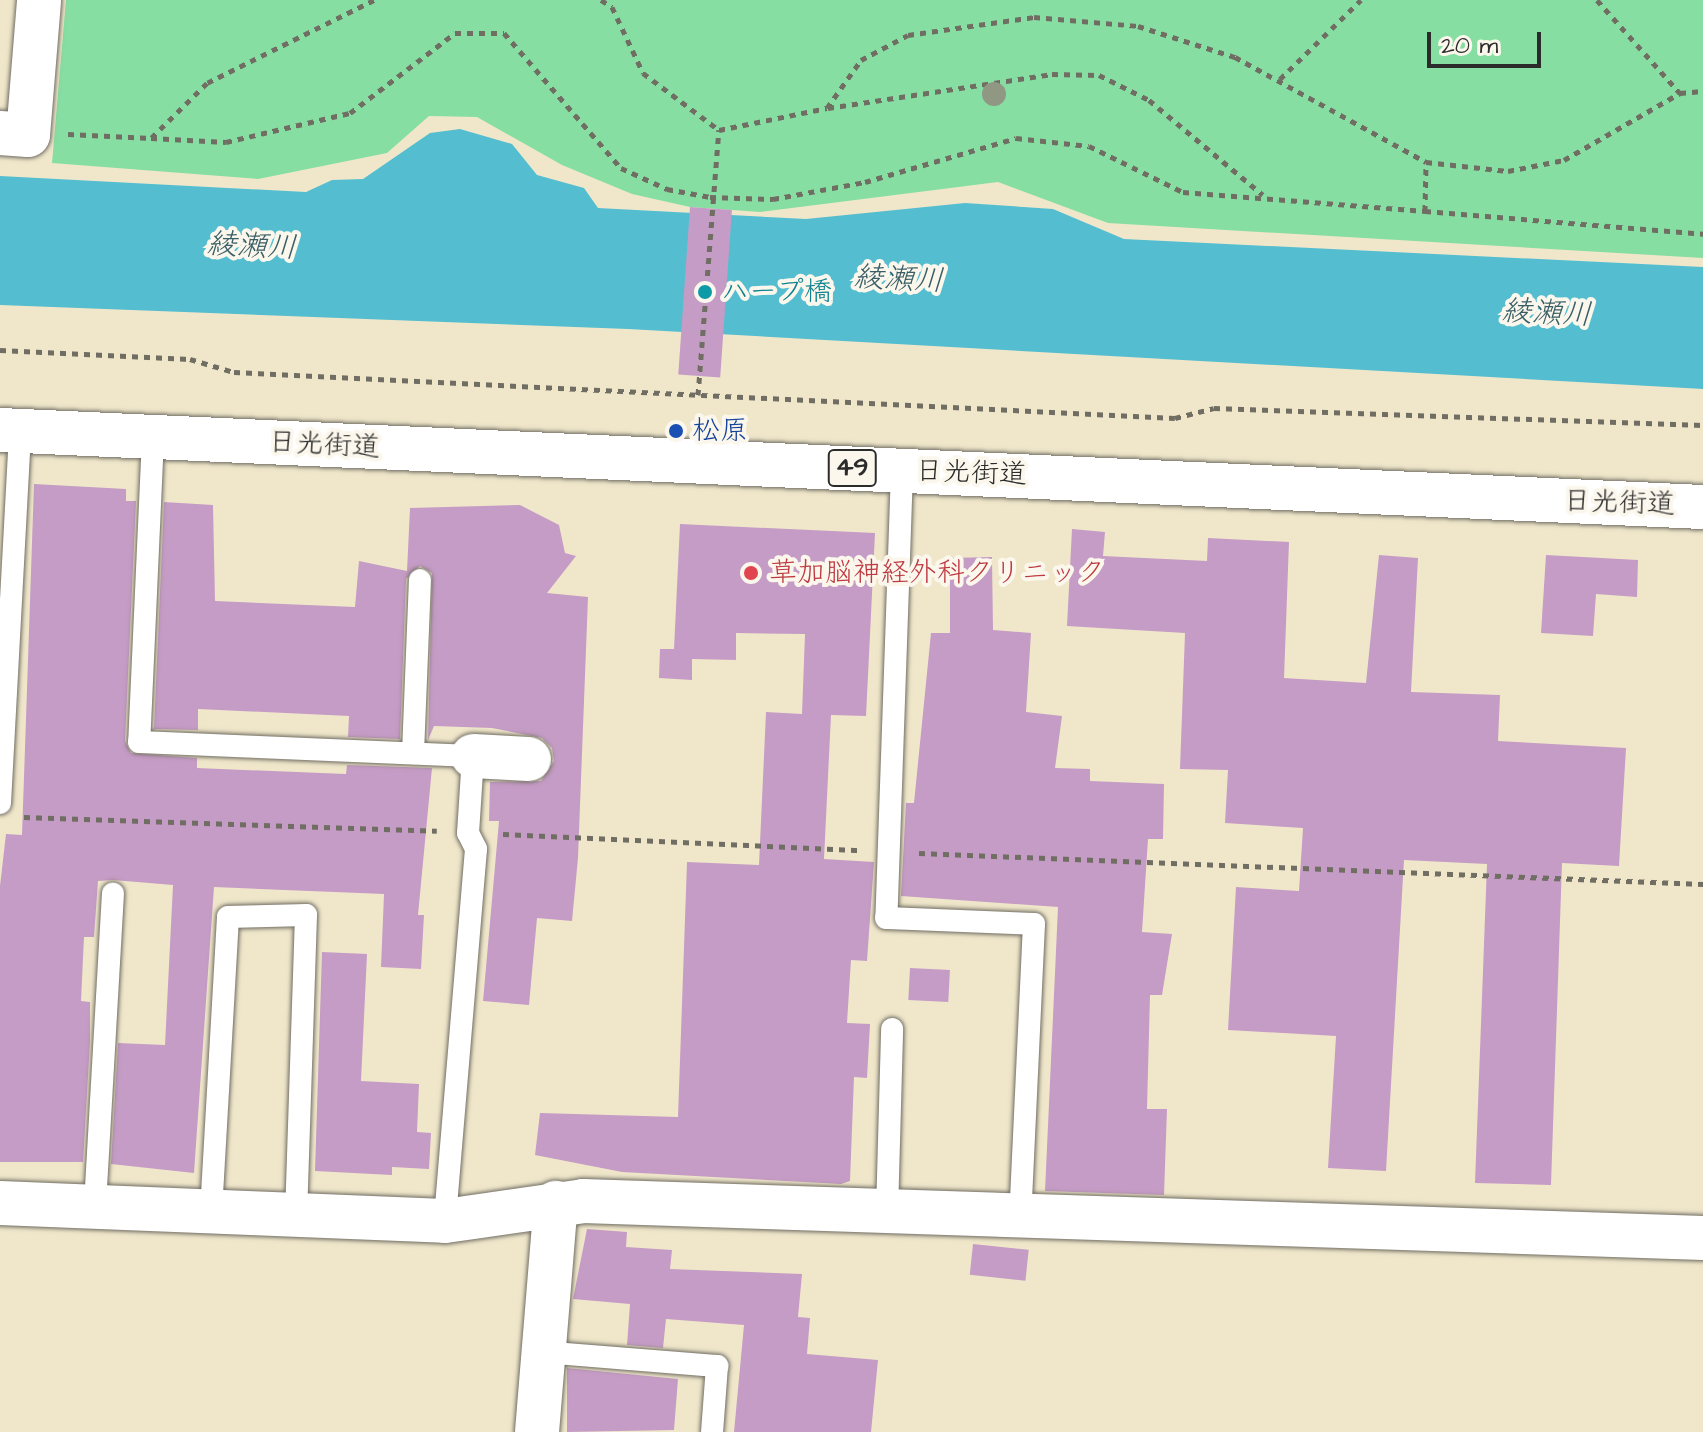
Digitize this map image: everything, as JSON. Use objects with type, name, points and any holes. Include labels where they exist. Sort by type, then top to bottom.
[{"type":"street","points":[[14,134],[39,0]]},
{"type":"street","name":"日光街道","points":[[10,431],[1703,507]]},
{"type":"street","points":[[473,756],[529,759]]},
{"type":"street","points":[[0,1203],[445,1221],[556,1203],[1020,1220],[1406,1223],[1703,1238]]},
{"type":"street","points":[[537,1432],[556,1203]]},
{"type":"lane","points":[[8,810],[10,431]]},
{"type":"lane","points":[[153,438],[139,742],[473,756],[468,833],[476,849],[445,1221]]},
{"type":"lane","points":[[902,471],[886,918],[1034,924],[1020,1220]]},
{"type":"lane","points":[[413,753],[420,580]]},
{"type":"lane","points":[[95,1205],[113,894]]},
{"type":"lane","points":[[211,1212],[228,917],[306,915],[296,1216]]},
{"type":"lane","points":[[887,1213],[892,1029]]},
{"type":"lane","points":[[542,1352],[717,1366],[712,1432]]},
{"type":"path","points":[[151,138],[207,83],[374,0]]},
{"type":"path","points":[[601,0],[612,7],[643,73],[719,130],[827,108],[1052,74],[1099,75],[1149,100],[1264,196]]},
{"type":"path","points":[[1280,79],[1361,0]]},
{"type":"path","points":[[1597,0],[1680,93]]},
{"type":"path","points":[[827,108],[861,60],[908,35],[1034,17],[1138,26],[1280,79],[1348,125],[1426,162],[1508,171],[1564,160],[1680,93],[1703,91]]},
{"type":"path","points":[[14,134],[226,142],[350,113],[455,33],[504,33],[621,168],[667,189],[710,197],[773,199],[865,182],[1016,138],[1089,146],[1183,192],[1264,196],[1703,234]]},
{"type":"path","points":[[698,395],[710,197],[719,130]]},
{"type":"path","points":[[1425,211],[1426,162]]},
{"type":"path","points":[[0,350],[190,359],[234,372],[1175,418],[1214,408],[1703,425]]},
{"type":"path","points":[[8,810],[889,852],[1703,884]]},
{"type":"green space","points":[[66,0],[1703,0],[1703,258],[1108,223],[998,182],[760,212],[690,207],[632,194],[562,165],[477,117],[429,116],[387,153],[258,179],[52,163]]},
{"type":"water","name":"綾瀬川","points":[[460,129],[512,144],[537,175],[584,188],[598,208],[806,219],[965,203],[1053,209],[1124,239],[1703,267],[1703,389],[628,329],[0,305],[0,176],[306,192],[332,180],[363,179],[430,133]]},
{"type":"building","name":"ハープ橋","points":[[690,207],[732,210],[720,378],[678,375]]},
{"type":"building","points":[[34,484],[126,489],[126,501],[136,501],[125,741],[131,753],[197,758],[197,768],[346,774],[347,765],[432,768],[418,915],[424,915],[421,969],[381,967],[384,894],[214,887],[194,1173],[111,1164],[118,1043],[165,1045],[173,885],[113,880],[98,881],[94,937],[84,937],[81,1001],[90,1002],[90,1042],[83,1162],[0,1162],[0,886],[6,834],[22,835]]},
{"type":"building","points":[[164,502],[213,505],[215,601],[355,607],[359,561],[407,571],[410,508],[520,505],[559,525],[565,553],[576,556],[547,593],[588,597],[578,858],[572,921],[537,918],[529,1005],[483,1001],[499,821],[489,821],[490,782],[541,781],[554,761],[552,748],[542,738],[492,728],[434,726],[428,740],[432,573],[420,566],[406,579],[400,739],[348,737],[349,716],[198,709],[198,730],[154,729]]},
{"type":"building","points":[[680,524],[875,533],[866,716],[831,715],[824,859],[874,862],[867,961],[851,960],[847,1023],[870,1024],[867,1078],[854,1077],[850,1181],[841,1184],[622,1172],[535,1155],[540,1113],[678,1117],[687,862],[759,865],[766,712],[802,714],[805,634],[736,633],[736,660],[692,659],[692,680],[659,678],[660,649],[674,649]]},
{"type":"building","points":[[1072,529],[1105,532],[1103,556],[1207,561],[1208,538],[1289,542],[1284,678],[1366,683],[1379,555],[1418,558],[1411,692],[1500,695],[1498,741],[1626,748],[1619,866],[1562,863],[1551,1185],[1475,1183],[1487,864],[1404,860],[1386,1171],[1328,1168],[1336,1036],[1228,1030],[1236,887],[1299,891],[1303,828],[1225,823],[1228,770],[1180,769],[1185,633],[1067,626]]},
{"type":"building","points":[[1546,555],[1638,560],[1637,597],[1596,594],[1593,636],[1541,633]]},
{"type":"building","points":[[992,557],[993,630],[1031,633],[1026,712],[1062,716],[1055,768],[1090,769],[1090,781],[1164,784],[1163,839],[1148,839],[1142,932],[1172,934],[1162,995],[1150,995],[1147,1109],[1167,1109],[1164,1195],[1045,1191],[1058,907],[901,896],[906,803],[914,803],[931,633],[950,633],[950,558]]},
{"type":"building","points":[[322,952],[367,954],[361,1081],[419,1084],[417,1132],[431,1133],[429,1169],[392,1167],[392,1175],[315,1171]]},
{"type":"building","points":[[910,968],[950,970],[948,1002],[908,1000]]},
{"type":"building","points":[[587,1229],[627,1232],[626,1247],[672,1250],[670,1269],[802,1274],[798,1317],[810,1318],[807,1354],[878,1360],[871,1432],[734,1432],[744,1325],[666,1319],[663,1348],[627,1345],[630,1304],[573,1299]]},
{"type":"building","points":[[973,1244],[1029,1250],[1025,1281],[970,1275]]},
{"type":"building","points":[[567,1368],[678,1379],[674,1430],[567,1432]]},
{"type":"place","name":"ハープ橋","points":[[705,292]]},
{"type":"place","name":"松原","points":[[676,431]]},
{"type":"place","name":"草加脳神経外科クリニック","points":[[751,573]]}]
